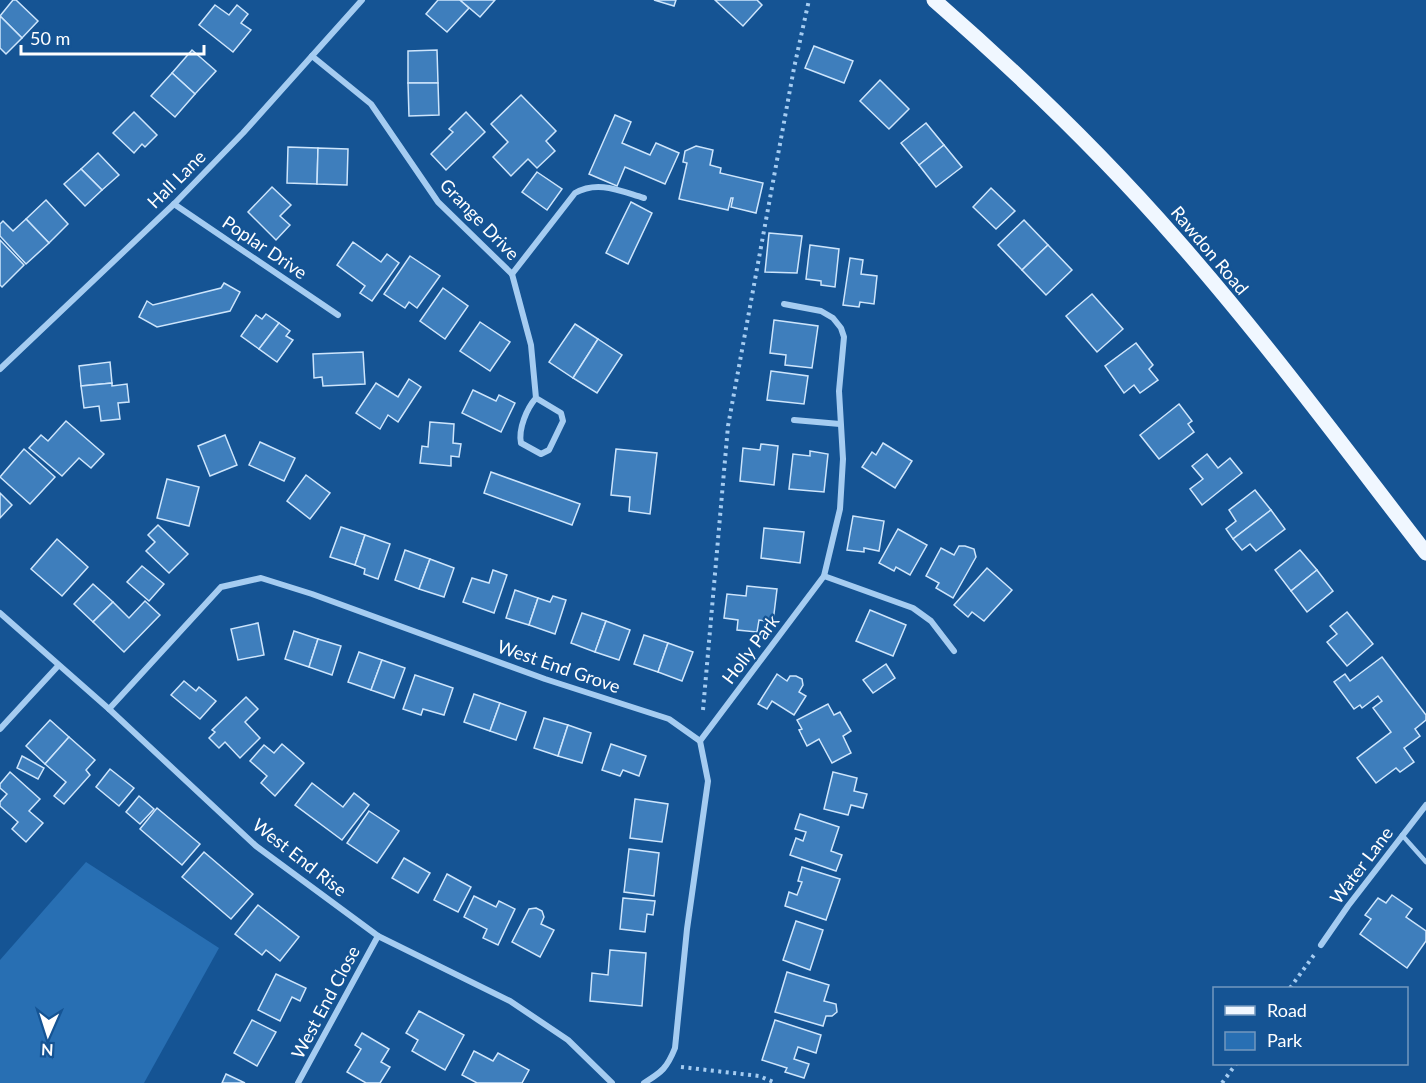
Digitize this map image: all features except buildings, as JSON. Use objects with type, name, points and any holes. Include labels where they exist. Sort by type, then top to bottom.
[{"type":"main road","name":"Rawdon Road","points":[[934,0],[991,49],[1065,120],[1169,231],[1304,395],[1426,553]]},
{"type":"street","name":"Hall Lane","points":[[0,369],[174,204],[243,133],[362,0]]},
{"type":"street","name":"Grange Drive","points":[[312,56],[371,104],[438,202],[512,274],[575,193],[586,187],[600,186],[644,198]]},
{"type":"street","name":"Poplar Drive","points":[[174,204],[338,315]]},
{"type":"street","points":[[512,274],[531,345],[536,398]]},
{"type":"street","name":"Holly Park","points":[[700,741],[824,576],[840,509],[843,459],[838,391],[844,337],[841,328],[833,318],[821,311],[784,304]]},
{"type":"street","points":[[536,398],[561,413],[564,422],[549,450],[541,454],[521,443],[519,435],[531,403],[536,398]]},
{"type":"street","points":[[794,420],[840,424]]},
{"type":"street","points":[[824,576],[913,608],[931,621],[954,651]]},
{"type":"street","name":"West End Grove","points":[[109,709],[221,587],[261,578],[312,594],[545,679],[669,719],[700,741]]},
{"type":"street","name":"West End Rise","points":[[0,613],[109,709],[256,846],[378,936],[510,1001],[568,1040],[612,1083]]},
{"type":"street","points":[[0,729],[58,666]]},
{"type":"street","points":[[644,1083],[668,1065],[675,1048],[687,928],[708,781],[700,741]]},
{"type":"street","name":"Water Lane","points":[[1321,945],[1426,806]]},
{"type":"street","name":"West End Close","points":[[298,1083],[378,936]]},
{"type":"lane","points":[[1402,835],[1426,862]]},
{"type":"path","points":[[700,741],[728,426],[794,68],[809,0]]},
{"type":"path","points":[[1291,987],[1321,945]]},
{"type":"path","points":[[668,1065],[759,1076],[776,1083]]},
{"type":"path","points":[[1222,1083],[1235,1065]]},
{"type":"green space","points":[[86,862],[219,948],[144,1083],[0,1083],[0,960]]}]
